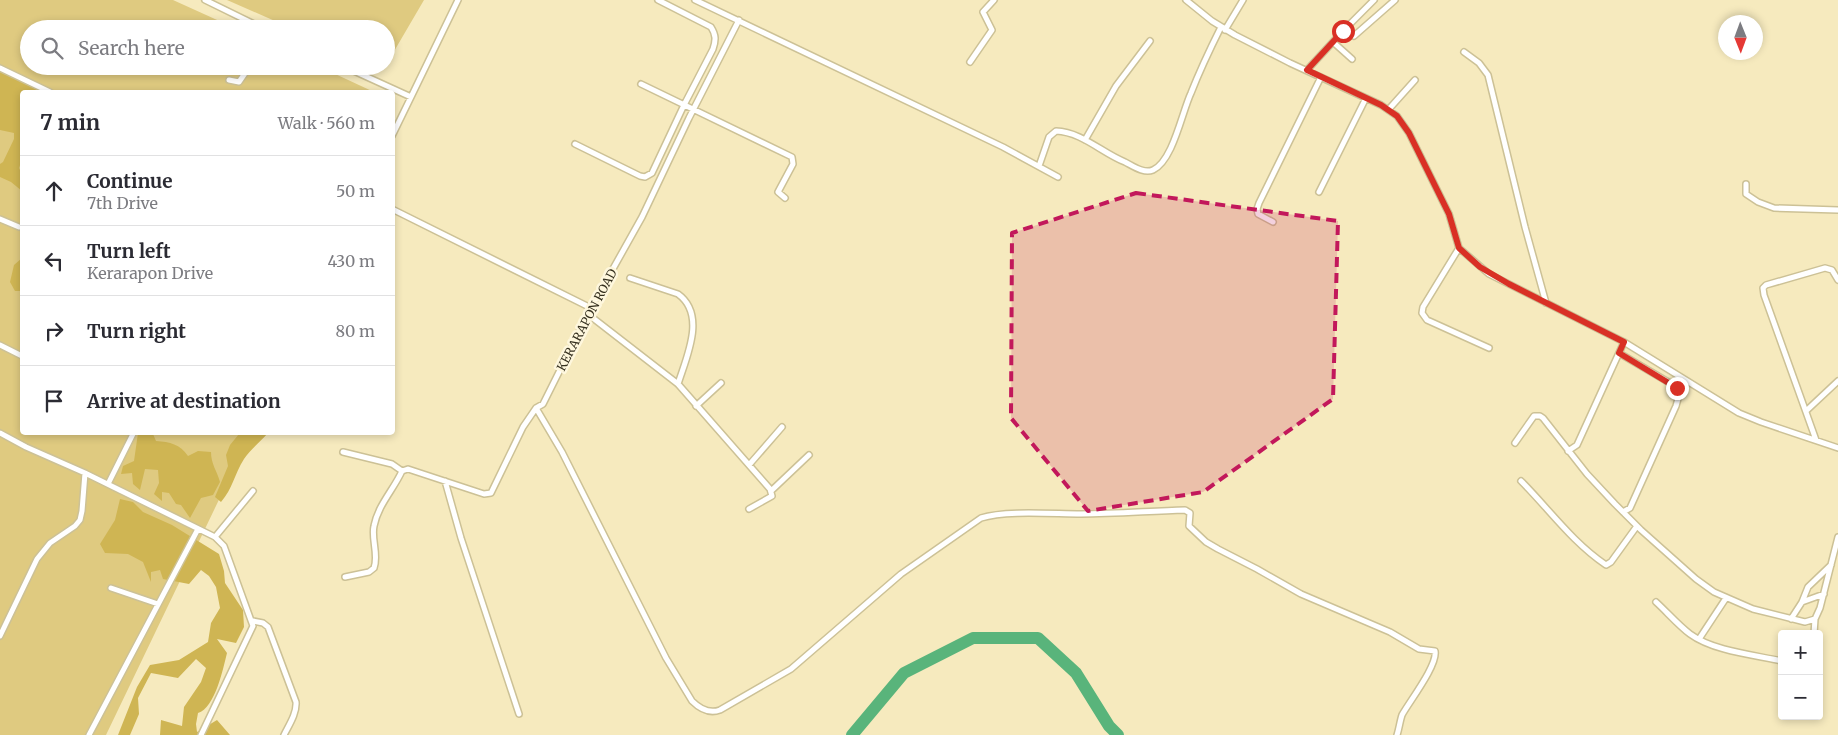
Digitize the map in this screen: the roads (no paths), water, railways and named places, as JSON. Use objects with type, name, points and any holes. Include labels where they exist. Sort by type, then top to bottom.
[{"type":"street","points":[[205,0],[246,20]]},
{"type":"street","points":[[395,130],[458,0]]},
{"type":"street","points":[[575,144],[640,176],[648,176],[652,173],[684,105],[714,49],[715,35],[711,27],[658,0]]},
{"type":"street","points":[[695,0],[1003,147],[1058,177]]},
{"type":"street","points":[[970,62],[992,30],[983,12],[994,0]]},
{"type":"street","points":[[1186,0],[1223,28],[1389,109],[1403,123],[1414,143],[1449,214],[1459,248],[1489,274],[1624,342],[1739,413],[1838,448]]},
{"type":"street","points":[[1039,166],[1049,137],[1054,132],[1060,131],[1086,140],[1120,161],[1143,170],[1153,170],[1159,166],[1171,148],[1190,95],[1223,28],[1242,0]]},
{"type":"street","points":[[1307,70],[1374,0]]},
{"type":"street","points":[[1385,0],[1392,2]]},
{"type":"street","points":[[1354,36],[1392,2]]},
{"type":"street","name":"KERARAPON ROAD","points":[[445,481],[484,494],[491,493],[523,427],[536,408],[543,404],[591,308],[642,217],[739,20]]},
{"type":"street","points":[[1086,140],[1116,86],[1150,41]]},
{"type":"street","points":[[1332,42],[1352,60]]},
{"type":"street","points":[[1464,52],[1479,63],[1488,75],[1525,227],[1546,303]]},
{"type":"street","points":[[0,68],[45,90]]},
{"type":"street","points":[[230,80],[240,82],[244,75]]},
{"type":"street","points":[[363,75],[411,97]]},
{"type":"street","points":[[1273,222],[1258,214],[1257,209],[1321,77]]},
{"type":"street","points":[[1389,109],[1415,80]]},
{"type":"street","points":[[642,84],[792,157],[793,164],[778,192],[785,198]]},
{"type":"street","points":[[1319,192],[1366,98]]},
{"type":"street","points":[[1746,184],[1746,194],[1758,202],[1774,208],[1838,210]]},
{"type":"street","points":[[395,210],[591,308]]},
{"type":"street","points":[[0,219],[19,227]]},
{"type":"street","points":[[1459,248],[1423,307],[1422,313],[1428,320],[1489,348]]},
{"type":"street","points":[[1816,440],[1763,288],[1766,285],[1825,268],[1832,270],[1838,280]]},
{"type":"street","points":[[630,278],[678,294],[684,299],[691,310],[692,332],[678,384]]},
{"type":"street","points":[[589,315],[678,384],[771,491],[772,496],[749,508]]},
{"type":"street","points":[[1568,451],[1577,445],[1624,342]]},
{"type":"street","points":[[0,345],[20,355]]},
{"type":"street","points":[[1619,353],[1675,386],[1678,395],[1676,406],[1630,508],[1623,512]]},
{"type":"street","points":[[1806,411],[1838,381]]},
{"type":"street","points":[[696,406],[721,383]]},
{"type":"street","points":[[536,408],[571,469],[666,658],[692,701],[701,709],[715,712],[725,708],[791,669],[901,574],[981,518],[1014,515],[1184,510],[1190,514],[1189,526],[1218,550],[1257,569],[1300,594],[1390,632],[1419,650],[1435,651],[1435,658],[1420,688],[1402,716],[1397,735]]},
{"type":"street","points":[[1515,443],[1534,416],[1540,416],[1587,474],[1623,512],[1696,579],[1714,592],[1753,608],[1805,622],[1815,619]]},
{"type":"street","points":[[749,465],[782,427]]},
{"type":"street","points":[[0,433],[215,537],[224,546],[253,621],[252,630],[201,735]]},
{"type":"street","points":[[108,484],[132,435]]},
{"type":"street","points":[[343,452],[392,464],[402,470],[408,469],[445,481],[460,538],[520,714]]},
{"type":"street","points":[[771,491],[809,455]]},
{"type":"street","points":[[345,577],[369,572],[374,568],[373,533],[378,511],[402,470]]},
{"type":"street","points":[[0,636],[37,558],[50,543],[75,526],[80,520],[85,473]]},
{"type":"street","points":[[1520,481],[1591,555],[1606,565],[1611,562],[1637,526]]},
{"type":"street","points":[[215,537],[253,491]]},
{"type":"street","points":[[89,735],[198,529]]},
{"type":"street","points":[[1814,630],[1815,619],[1824,594],[1838,538]]},
{"type":"street","points":[[1791,619],[1802,602],[1808,587],[1831,565]]},
{"type":"street","points":[[111,588],[158,604]]},
{"type":"street","points":[[1802,602],[1824,594]]},
{"type":"street","points":[[1699,639],[1726,598]]},
{"type":"street","points":[[1656,602],[1690,634],[1699,639],[1719,647],[1778,660]]},
{"type":"street","points":[[253,621],[263,623],[268,627],[296,702],[294,714],[284,735]]},
{"type":"waterway","points":[[852,735],[904,673],[973,638],[1038,638],[1076,673],[1109,726],[1118,735]]}]
